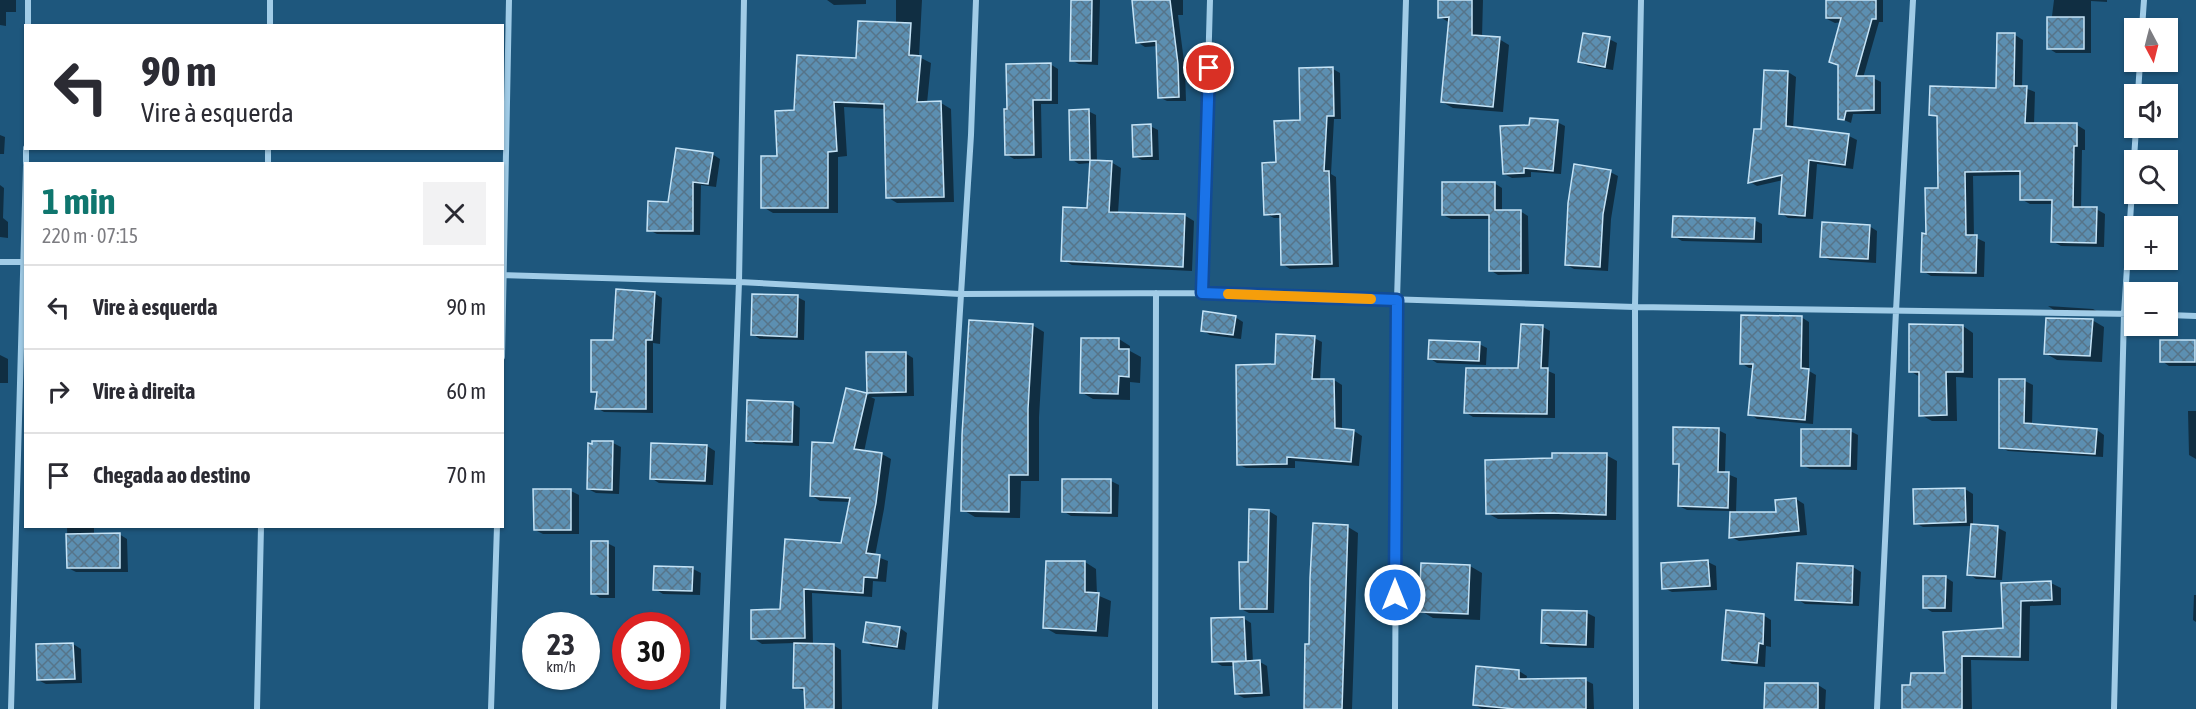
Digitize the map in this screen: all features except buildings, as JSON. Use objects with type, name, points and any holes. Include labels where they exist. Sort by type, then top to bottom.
[{"type":"street","points":[[28,0],[28,24]]},
{"type":"street","points":[[270,0],[270,24]]},
{"type":"street","points":[[509,0],[504,275],[739,282],[960,294],[1156,292],[1635,307],[2124,314],[2114,709]]},
{"type":"street","points":[[723,709],[739,282],[744,0]]},
{"type":"street","points":[[935,709],[971,135],[976,0]]},
{"type":"street","points":[[1202,293],[1210,0]]},
{"type":"street","points":[[1395,709],[1397,300],[1406,0]]},
{"type":"street","points":[[1636,709],[1635,307],[1641,0]]},
{"type":"street","points":[[1877,709],[1913,0]]},
{"type":"street","points":[[2143,18],[2144,0]]},
{"type":"street","points":[[2126,282],[2135,138]]},
{"type":"street","points":[[0,262],[24,262]]},
{"type":"street","points":[[1155,709],[1156,292]]},
{"type":"street","points":[[11,709],[24,294]]},
{"type":"street","points":[[2178,315],[2196,316]]},
{"type":"street","points":[[257,709],[261,528]]},
{"type":"street","points":[[491,709],[497,528]]},
{"type":"slow traffic","points":[[1228,294],[1371,299]]},
{"type":"route","points":[[1209,68],[1202,293],[1397,300],[1395,595]]}]
